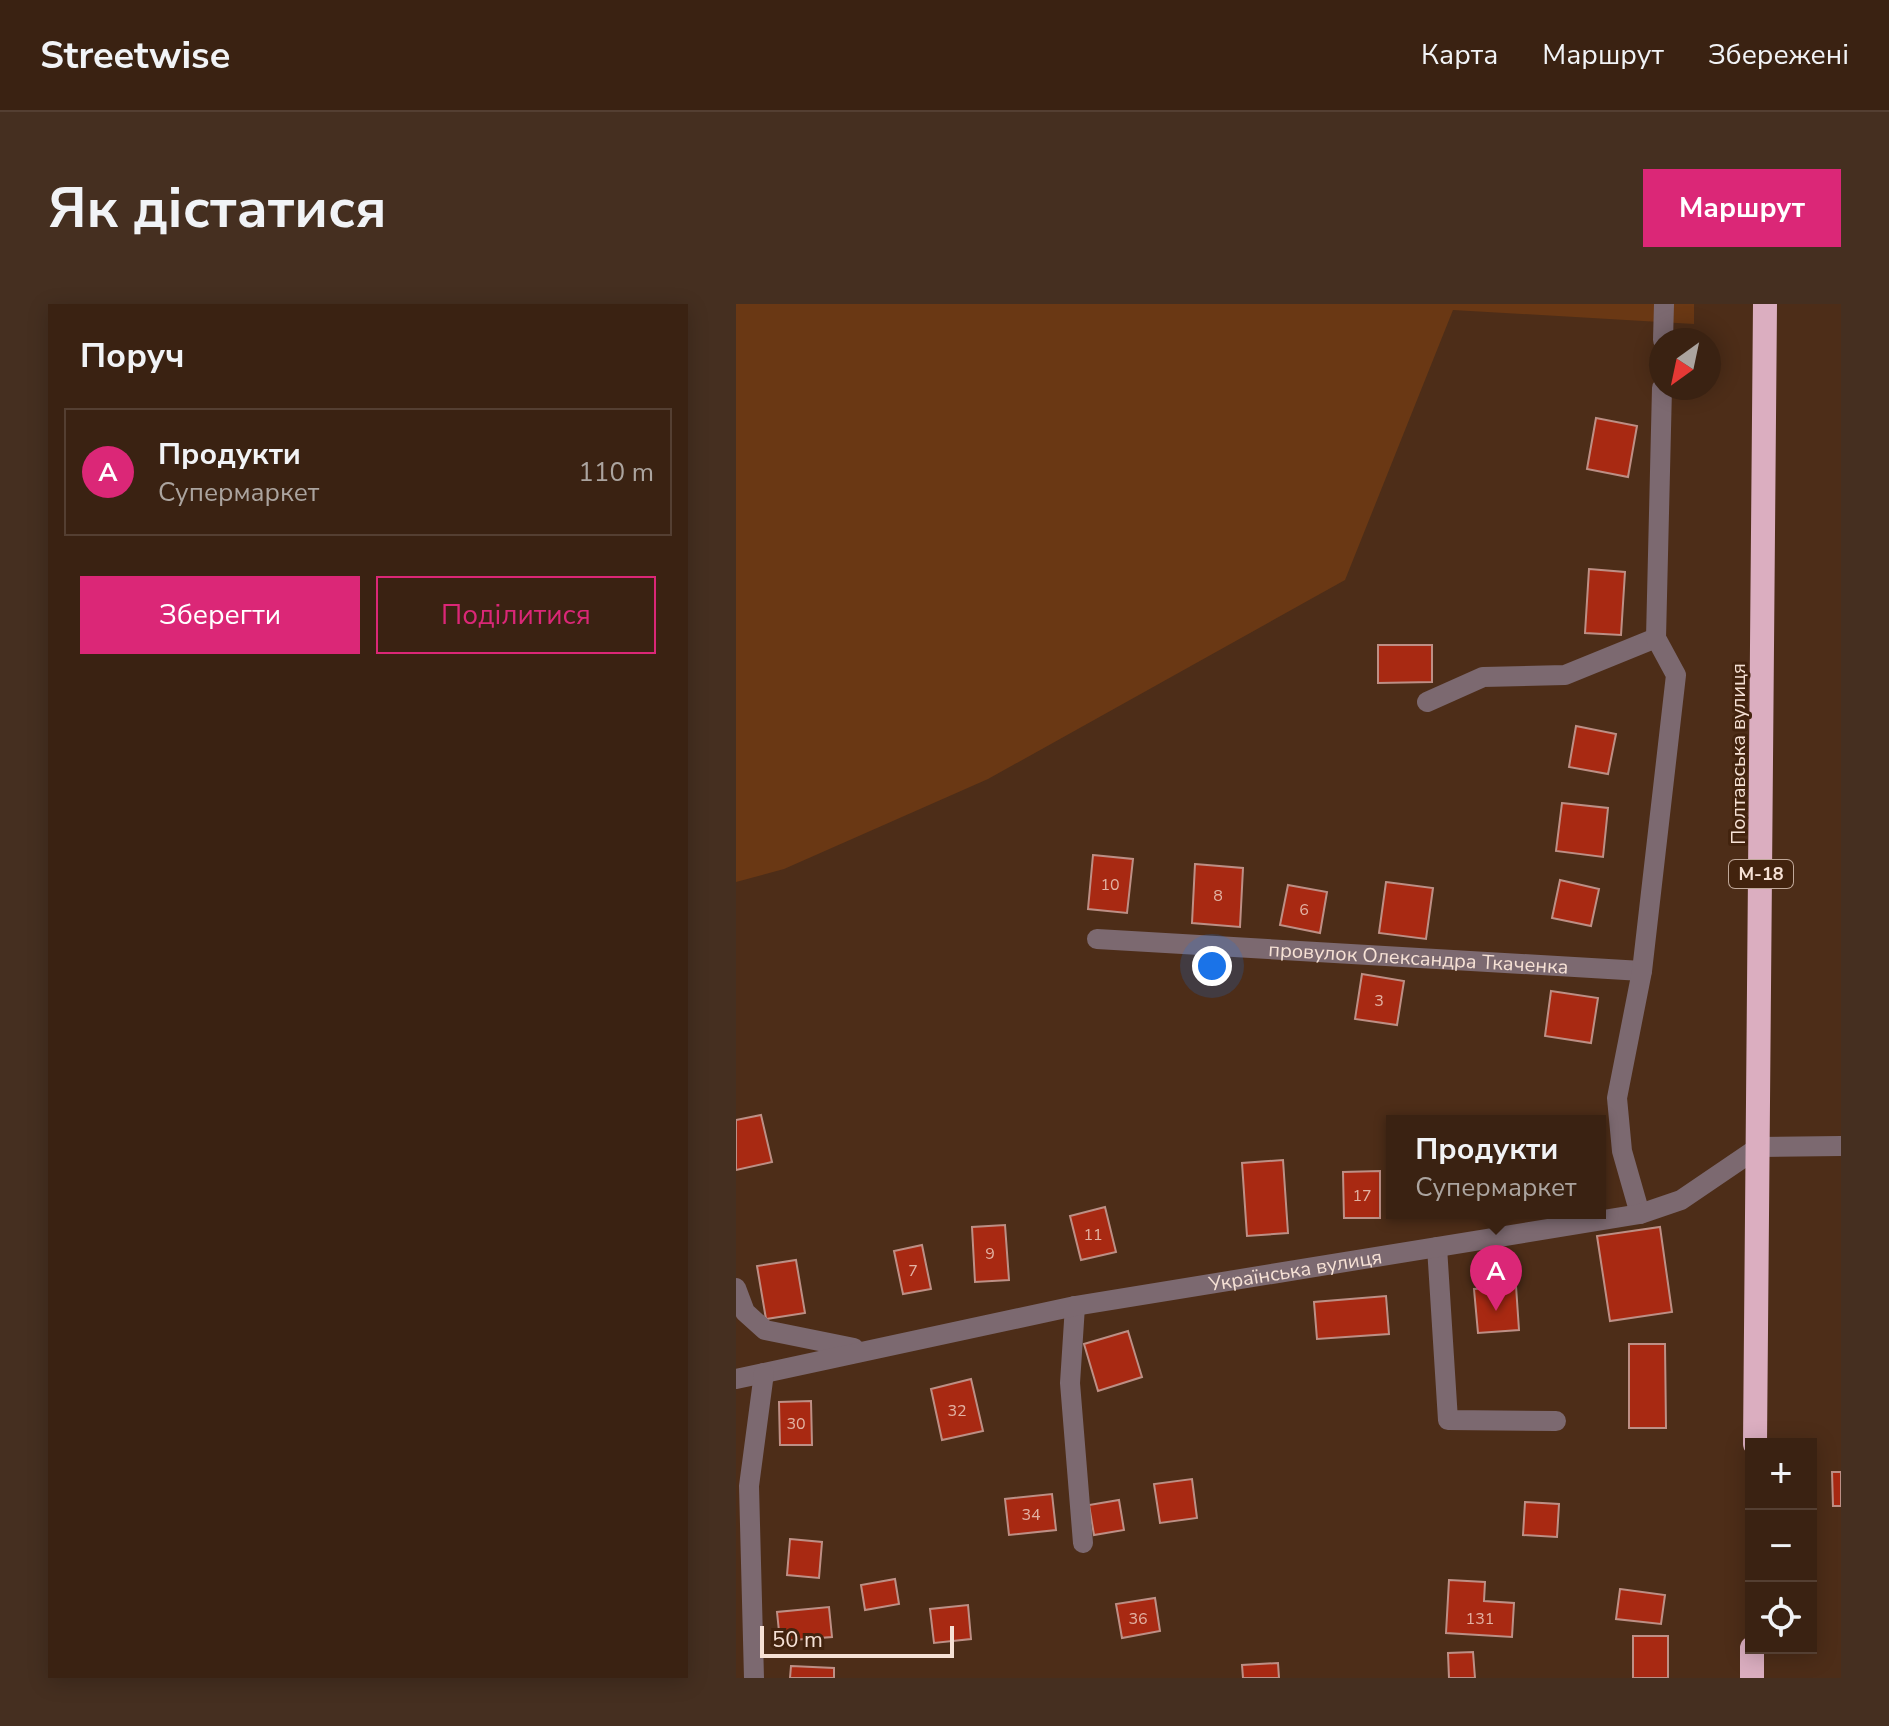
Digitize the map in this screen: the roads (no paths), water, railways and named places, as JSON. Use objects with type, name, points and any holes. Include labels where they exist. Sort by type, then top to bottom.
[{"type":"highway","name":"Полтавська вулиця","points":[[1755,1438],[1765,304]]},
{"type":"highway","points":[[1752,1654],[1752,1678]]},
{"type":"street","points":[[1663,328],[1664,304]]},
{"type":"street","points":[[1640,1214],[1622,1151],[1617,1098],[1642,971],[1676,675],[1656,638],[1662,400]]},
{"type":"street","points":[[1427,702],[1483,677],[1565,675],[1656,638]]},
{"type":"street","name":"провулок Олександра Ткаченка","points":[[1097,939],[1642,971]]},
{"type":"street","points":[[1759,1147],[1841,1146]]},
{"type":"street","name":"Українська вулиця","points":[[736,1379],[1075,1306],[1640,1214],[1681,1200],[1759,1147]]},
{"type":"street","points":[[1437,1247],[1448,1420],[1556,1421]]},
{"type":"street","points":[[736,1288],[745,1312],[765,1330],[863,1350]]},
{"type":"street","points":[[1075,1306],[1070,1383],[1083,1543]]},
{"type":"street","points":[[754,1678],[749,1486],[764,1373]]},
{"type":"place","name":"Продукти","points":[[1496,1311]]}]
